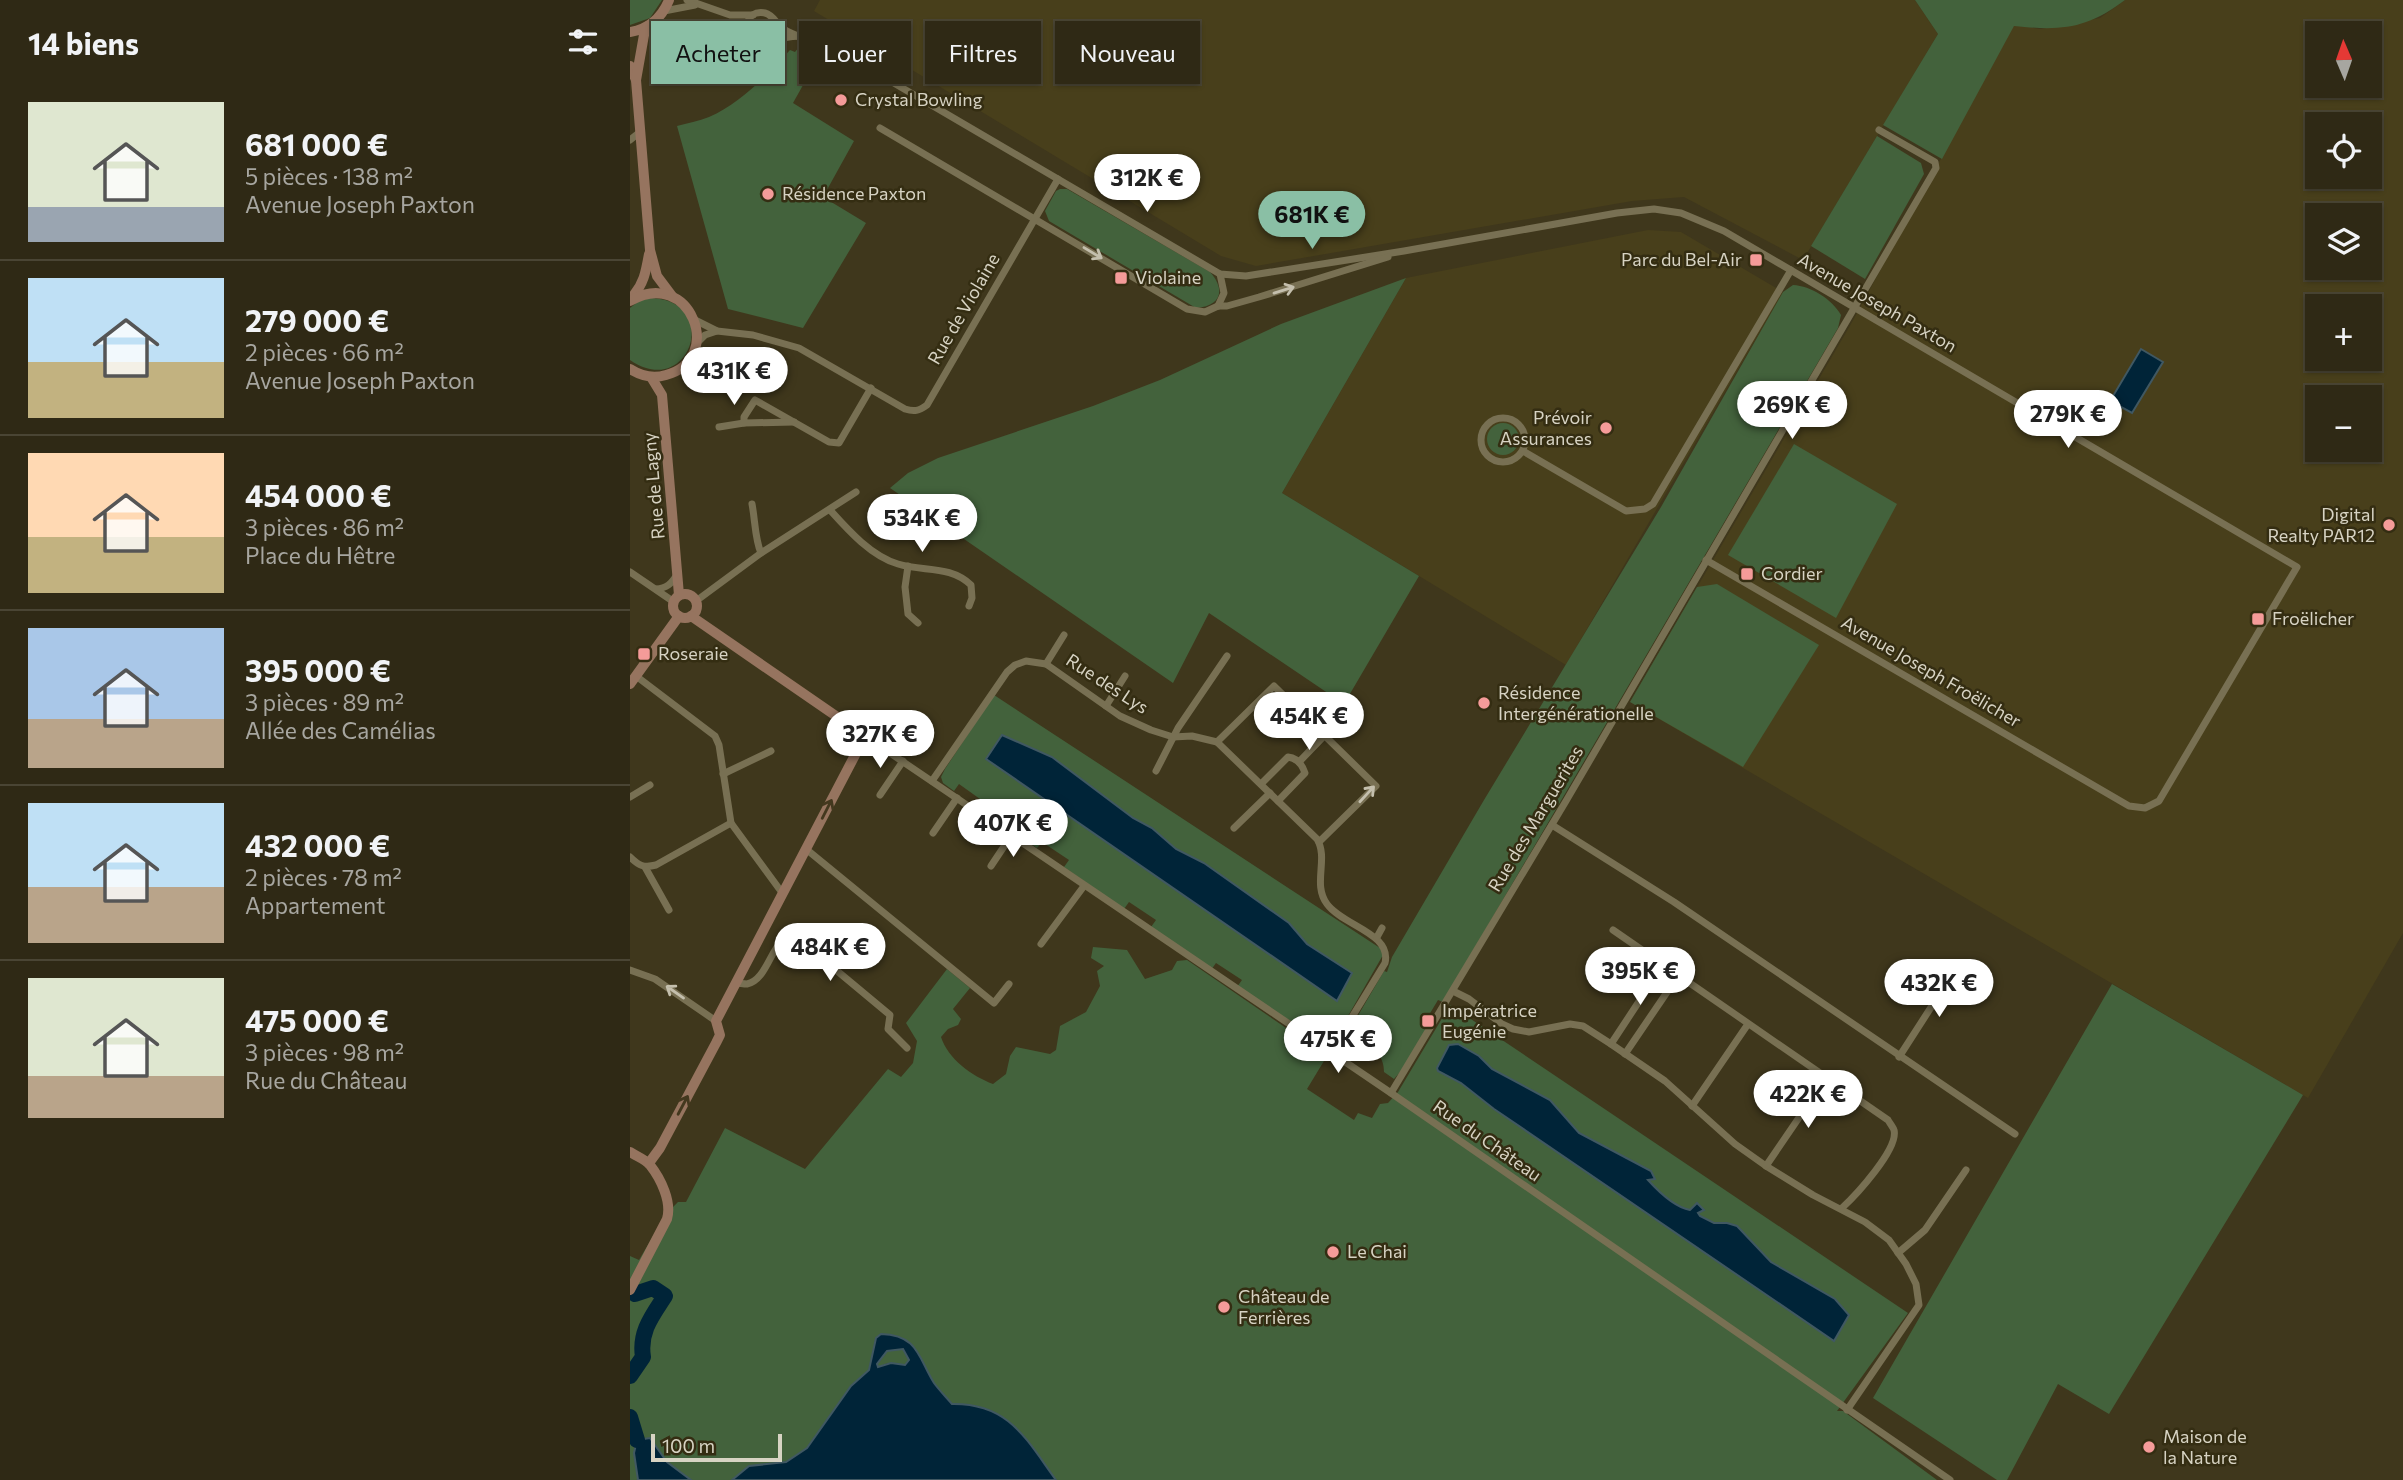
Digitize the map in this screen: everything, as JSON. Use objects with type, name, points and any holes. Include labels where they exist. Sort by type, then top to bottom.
[{"type":"main road","points":[[635,80],[644,35],[648,26],[664,11],[669,0]]},
{"type":"main road","points":[[630,32],[648,26]]},
{"type":"main road","points":[[630,66],[635,80],[650,250],[657,276],[695,320],[696,343]]},
{"type":"main road","points":[[630,300],[640,289],[644,279],[650,250]]},
{"type":"main road","points":[[630,300],[650,293],[672,296]]},
{"type":"main road","name":"Rue de Lagny","points":[[662,395],[672,373],[688,361],[696,343]]},
{"type":"main road","points":[[630,369],[651,377],[672,373]]},
{"type":"main road","name":"Rue de Lagny","points":[[651,377],[662,395],[677,575],[676,599]]},
{"type":"main road","points":[[679,616],[674,610],[676,599],[687,594],[696,601],[696,609],[691,616]]},
{"type":"main road","points":[[649,1163],[660,1148],[720,1035],[716,1021],[865,736],[691,616],[679,616]]},
{"type":"main road","points":[[633,680],[679,616]]},
{"type":"main road","points":[[630,1152],[649,1163],[665,1194],[668,1213],[630,1290]]},
{"type":"street","points":[[687,0],[730,15],[769,15],[775,21]]},
{"type":"street","points":[[664,11],[696,5]]},
{"type":"street","points":[[730,15],[735,21]]},
{"type":"street","points":[[748,21],[754,15]]},
{"type":"street","name":"Avenue Joseph Paxton","points":[[785,30],[799,36]]},
{"type":"street","name":"Avenue Joseph Paxton","points":[[785,38],[799,36]]},
{"type":"street","name":"Avenue Joseph Paxton","points":[[896,84],[1220,274],[1246,276],[1617,213],[1654,209],[1681,213],[1712,224],[2297,567]]},
{"type":"street","name":"Avenue Joseph Paxton","points":[[880,128],[1187,309],[1205,312],[1404,251]]},
{"type":"street","points":[[1706,560],[1936,168],[1935,162],[1878,130]]},
{"type":"street","points":[[630,140],[640,132]]},
{"type":"street","name":"Rue de Violaine","points":[[871,388],[905,409],[917,411],[926,405],[1058,178]]},
{"type":"street","points":[[1522,451],[1626,511],[1645,509],[1653,504],[1791,270]]},
{"type":"street","points":[[1218,306],[1224,293],[1220,274]]},
{"type":"street","points":[[695,320],[717,331],[782,342],[816,357],[871,388],[839,443],[829,442],[755,400],[744,417],[744,424]]},
{"type":"street","points":[[696,343],[705,335],[717,331]]},
{"type":"street","points":[[1503,418],[1517,423],[1525,436],[1522,451],[1518,457],[1504,463],[1490,459],[1482,447],[1481,436],[1484,429],[1489,423],[1503,418]]},
{"type":"street","points":[[719,428],[794,422]]},
{"type":"street","points":[[696,601],[761,553],[856,492]]},
{"type":"street","points":[[752,504],[757,527],[757,545],[761,553]]},
{"type":"street","points":[[830,510],[871,549],[895,563],[942,570],[961,576],[971,585],[972,598],[969,606]]},
{"type":"street","name":"Avenue Joseph Froëlicher","points":[[1706,560],[2108,794],[2137,808],[2150,807],[2160,801],[2297,567]]},
{"type":"street","name":"Rue des Marguerites","points":[[1391,1093],[1552,825],[1706,560]]},
{"type":"street","points":[[908,566],[905,587],[908,614],[918,623]]},
{"type":"street","points":[[630,572],[654,589],[676,599]]},
{"type":"street","points":[[654,589],[672,584],[677,575]]},
{"type":"street","points":[[1046,664],[1064,635]]},
{"type":"street","points":[[1156,771],[1173,737],[1227,656]]},
{"type":"street","name":"Rue des Lys","points":[[932,781],[1007,672],[1026,661],[1046,664],[1120,716],[1150,730],[1173,737],[1192,736],[1217,742]]},
{"type":"street","points":[[1106,706],[1125,676]]},
{"type":"street","points":[[633,680],[715,736],[719,745],[731,822],[783,894]]},
{"type":"street","points":[[1319,842],[1376,786],[1274,687],[1217,742],[1319,842],[1322,855],[1320,890],[1325,902],[1345,921],[1377,937],[1386,952],[1385,963],[1330,1053]]},
{"type":"street","name":"Rue du Château","points":[[865,736],[1391,1093],[1950,1480]]},
{"type":"street","points":[[1299,762],[1324,736]]},
{"type":"street","points":[[723,774],[771,751]]},
{"type":"street","points":[[1261,784],[1288,757],[1299,762],[1305,773],[1279,801]]},
{"type":"street","points":[[880,795],[903,761]]},
{"type":"street","points":[[630,797],[650,785]]},
{"type":"street","points":[[1234,828],[1270,793]]},
{"type":"street","points":[[933,834],[957,797]]},
{"type":"street","points":[[630,857],[638,865],[656,865],[731,822]]},
{"type":"street","points":[[1552,825],[1674,902],[2015,1134]]},
{"type":"street","points":[[990,866],[1011,835]]},
{"type":"street","points":[[806,849],[994,1003],[1009,984]]},
{"type":"street","points":[[645,867],[669,909]]},
{"type":"street","points":[[1041,944],[1084,886]]},
{"type":"street","points":[[1377,937],[1382,928]]},
{"type":"street","points":[[1613,930],[1888,1120],[1894,1132],[1880,1165],[1842,1208]]},
{"type":"street","points":[[735,983],[748,984],[760,975],[785,938],[800,940],[890,1016],[888,1029],[907,1048]]},
{"type":"street","points":[[1611,1044],[1664,965]]},
{"type":"street","points":[[1899,1057],[1957,967]]},
{"type":"street","points":[[630,970],[655,979],[716,1021]]},
{"type":"street","points":[[1625,1054],[1678,976]]},
{"type":"street","points":[[1453,991],[1513,1029],[1529,1032],[1570,1024],[1583,1026],[1665,1081],[1735,1144],[1766,1166],[1813,1195],[1842,1208],[1881,1234],[1898,1253],[1916,1284],[1919,1305],[1847,1409]]},
{"type":"street","points":[[1692,1106],[1748,1024]]},
{"type":"street","points":[[1766,1166],[1826,1078]]},
{"type":"street","points":[[1898,1253],[1925,1230],[1966,1170]]},
{"type":"shaded area","points":[[820,0],[1915,0],[1938,34],[1803,260],[1684,197],[1632,201],[1256,266],[1221,256],[935,84],[1041,84],[1041,21],[925,21],[925,78],[911,69],[911,21],[831,21],[814,11]]},
{"type":"shaded area","points":[[2125,0],[2403,0],[2403,933],[2308,1098],[1630,702],[1851,324],[2014,25],[2040,29],[2100,18]]},
{"type":"shaded area","points":[[1648,230],[1681,232],[1783,292],[1566,665],[1282,493],[1406,278]]},
{"type":"green space","points":[[630,0],[662,0],[650,18],[630,25]]},
{"type":"green space","points":[[1915,0],[2125,0],[2098,17],[2073,26],[2014,26],[1942,159],[1883,125],[1938,34]]},
{"type":"green space","points":[[799,47],[799,84],[804,84],[793,103],[854,141],[823,197],[866,223],[803,328],[728,309],[677,126],[721,111],[756,84],[785,84],[785,55],[790,50],[795,52]]},
{"type":"green space","points":[[1877,136],[1921,163],[1924,174],[1865,279],[1811,246]]},
{"type":"green space","points":[[1067,189],[1210,272],[1218,285],[1216,300],[1196,308],[1049,221],[1045,211],[1056,191]]},
{"type":"green space","points":[[1406,278],[1282,493],[1419,576],[1344,704],[1209,613],[1173,683],[890,488],[908,473],[938,458],[1093,406],[1160,380],[1281,324]]},
{"type":"green space","points":[[1793,285],[1814,291],[1827,299],[1841,315],[1838,328],[1443,1002],[1438,1000],[1423,1025],[1426,1029],[1394,1079],[1384,1072],[1382,1060],[1376,1052],[1366,1049],[1354,1052],[1342,1043],[1384,971],[1387,972],[1392,957],[1484,800],[1661,507],[1783,292]]},
{"type":"green space","points":[[651,298],[673,303],[686,315],[692,330],[690,346],[682,359],[668,368],[651,369],[630,360],[630,308],[639,301]]},
{"type":"green space","points":[[1503,423],[1514,428],[1519,439],[1514,450],[1503,455],[1492,450],[1487,439],[1492,428]]},
{"type":"green space","points":[[1794,444],[1897,504],[1836,618],[1728,555]]},
{"type":"green space","points":[[1717,584],[1819,645],[1743,767],[1630,702],[1697,587]]},
{"type":"green space","points":[[994,695],[1380,948],[1383,955],[1336,1037],[1328,1032],[1322,1041],[1237,987],[1242,980],[1216,963],[1211,970],[1151,927],[1156,920],[1129,902],[1124,909],[1064,867],[1069,860],[1042,842],[1037,848],[975,806],[980,799],[959,784],[954,791],[943,783],[941,777],[945,769]]},
{"type":"green space","points":[[1093,947],[1127,950],[1145,979],[1172,970],[1177,961],[1187,960],[1327,1056],[1307,1089],[1354,1120],[1358,1113],[1372,1118],[1380,1104],[1388,1103],[1398,1092],[1450,1005],[1908,1313],[1837,1411],[1843,1411],[1937,1480],[1056,1480],[1014,1426],[988,1409],[952,1404],[936,1386],[920,1357],[909,1344],[892,1335],[881,1334],[876,1338],[869,1370],[851,1386],[807,1448],[793,1459],[778,1464],[750,1466],[732,1480],[691,1480],[667,1462],[649,1438],[637,1440],[638,1480],[630,1480],[630,1256],[639,1260],[666,1214],[678,1202],[686,1202],[725,1128],[805,1169],[888,1069],[901,1077],[913,1063],[917,1041],[906,1023],[947,969],[970,988],[953,1009],[961,1019],[958,1025],[948,1029],[941,1037],[944,1045],[962,1066],[993,1084],[1006,1074],[1010,1056],[1016,1047],[1050,1054],[1056,1050],[1060,1026],[1086,1012],[1100,986],[1097,971],[1104,966],[1091,958]]},
{"type":"green space","points":[[2112,984],[2303,1095],[2109,1414],[2058,1384],[2007,1480],[1997,1480],[1873,1398]]},
{"type":"green space","points":[[903,1349],[909,1360],[905,1365],[888,1363],[878,1367],[877,1364],[887,1351]]},
{"type":"water","points":[[2141,349],[2163,362],[2132,413],[2110,401]]},
{"type":"water","points":[[1002,735],[1052,757],[1133,818],[1152,828],[1176,849],[1204,863],[1289,923],[1307,944],[1352,973],[1337,1001],[986,759]]},
{"type":"water","points":[[1458,1044],[1479,1056],[1492,1069],[1550,1100],[1579,1133],[1651,1171],[1655,1179],[1648,1180],[1672,1202],[1690,1210],[1697,1203],[1704,1210],[1698,1213],[1700,1216],[1714,1223],[1737,1226],[1771,1262],[1835,1299],[1849,1315],[1834,1341],[1494,1109],[1461,1083],[1438,1071],[1449,1045]]},
{"type":"water","points":[[881,1334],[893,1335],[910,1343],[934,1383],[952,1404],[972,1405],[1002,1417],[1025,1438],[1056,1480],[732,1480],[749,1466],[786,1462],[807,1448],[851,1386],[869,1370],[876,1338]],"holes":[[[903,1349],[909,1360],[905,1365],[891,1363],[878,1367],[877,1364],[887,1351]]]},
{"type":"water","points":[[650,1438],[667,1462],[691,1480],[638,1480],[634,1453],[637,1440]]},
{"type":"waterway","points":[[630,1376],[643,1357],[645,1332],[665,1296],[653,1288],[635,1294]]},
{"type":"waterway","points":[[630,1417],[637,1440]]},
{"type":"place","name":"Crystal Bowling","points":[[841,100]]},
{"type":"place","name":"Résidence Paxton","points":[[768,194]]},
{"type":"place","name":"Parc du Bel-Air","points":[[1756,260]]},
{"type":"place","name":"Violaine","points":[[1121,278]]},
{"type":"place","name":"Prévoir Assurances","points":[[1606,428]]},
{"type":"place","name":"Digital Realty PAR12","points":[[2389,525]]},
{"type":"place","name":"Cordier","points":[[1747,574]]},
{"type":"place","name":"Froëlicher","points":[[2258,619]]},
{"type":"place","name":"Roseraie","points":[[644,654]]},
{"type":"place","name":"Résidence Intergénérationelle","points":[[1484,703]]},
{"type":"place","name":"Impératrice Eugénie","points":[[1428,1021]]},
{"type":"place","name":"Le Chai","points":[[1333,1252]]},
{"type":"place","name":"Château de Ferrières","points":[[1224,1307]]},
{"type":"place","name":"Maison de la Nature","points":[[2149,1447]]}]
